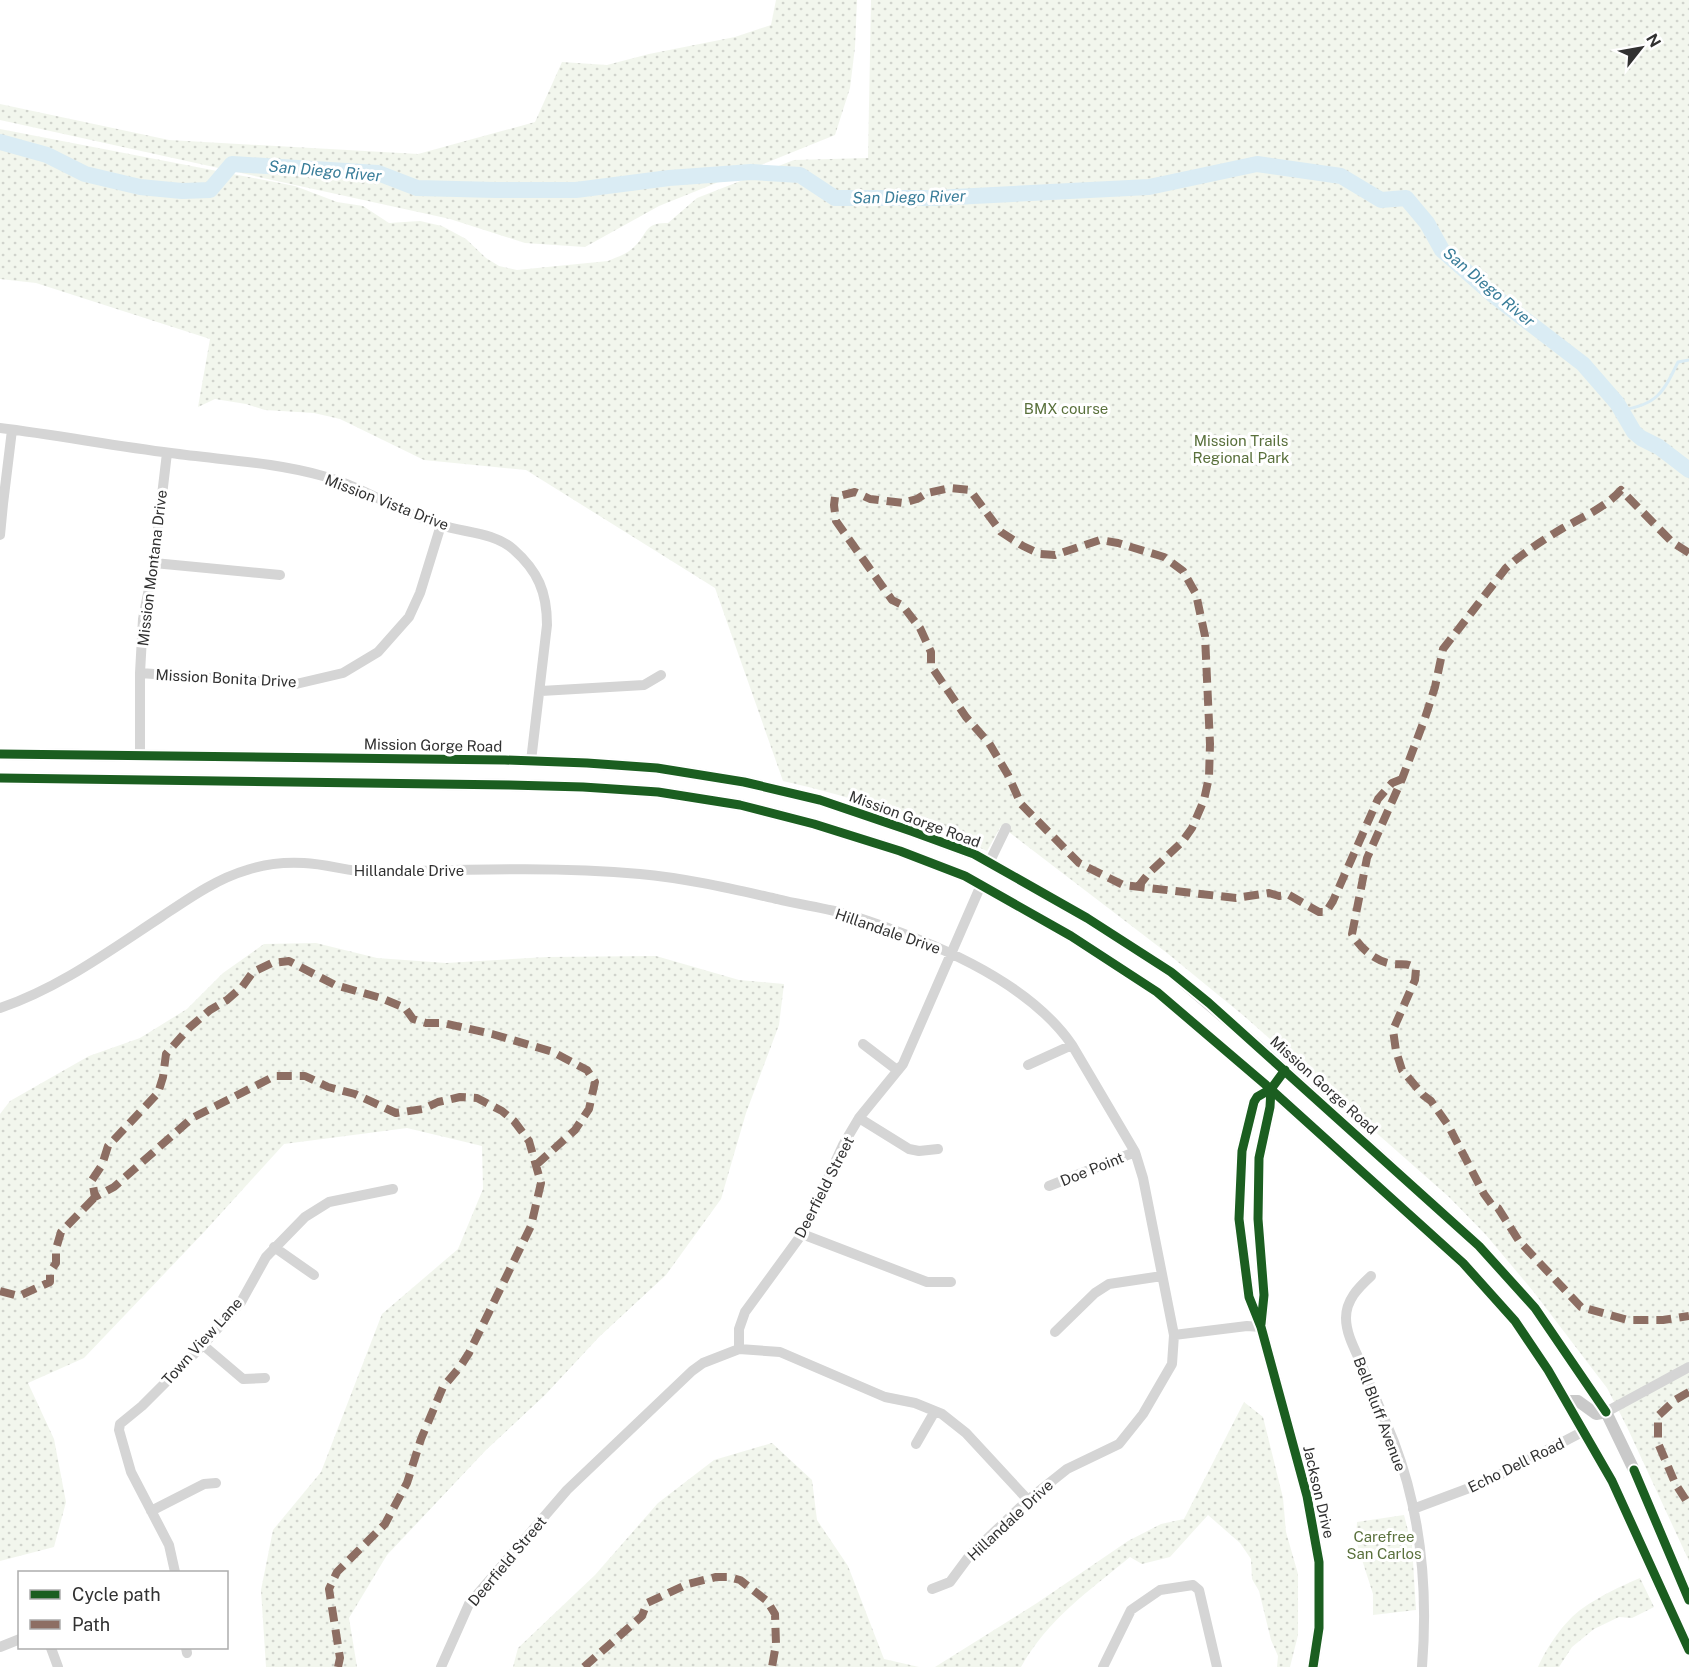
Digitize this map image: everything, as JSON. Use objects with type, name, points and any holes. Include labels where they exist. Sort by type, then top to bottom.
[{"type":"main road","name":"Mission Gorge Road","points":[[0,754],[531,761],[657,768],[744,782],[831,804],[974,854],[1087,918],[1171,972],[1285,1070],[1479,1246],[1535,1308],[1606,1412],[1634,1470],[1689,1600]]},
{"type":"main road","points":[[0,778],[510,784],[658,792],[740,806],[814,824],[900,851],[965,876],[1071,936],[1157,992],[1271,1089],[1463,1263],[1515,1321],[1567,1401],[1612,1481],[1689,1650]]},
{"type":"main road","name":"Jackson Drive","points":[[1285,1070],[1271,1089],[1254,1101],[1242,1151],[1239,1219],[1249,1297],[1261,1327],[1307,1496],[1319,1562],[1319,1628],[1313,1667]]},
{"type":"main road","name":"Jackson Drive","points":[[1261,1327],[1264,1295],[1258,1219],[1258,1158],[1270,1107],[1271,1089]]},
{"type":"main road","points":[[1567,1401],[1578,1401],[1596,1414],[1606,1412]]},
{"type":"street","name":"Mission Vista Drive","points":[[0,428],[166,453],[290,468],[326,476],[441,525],[484,534],[511,547],[529,564],[540,582],[547,603],[541,691],[531,761]]},
{"type":"street","points":[[0,535],[12,430]]},
{"type":"street","name":"Mission Montana Drive","points":[[140,756],[140,673],[143,619],[154,563],[166,453]]},
{"type":"street","name":"Mission Bonita Drive","points":[[140,673],[296,684],[343,673],[378,651],[409,616],[420,593],[441,525]]},
{"type":"street","points":[[154,563],[280,575]]},
{"type":"street","points":[[541,691],[644,686],[661,675]]},
{"type":"street","points":[[990,863],[1006,828]]},
{"type":"street","name":"Hillandale Drive","points":[[0,1008],[29,998],[79,970],[200,891],[246,870],[278,864],[306,863],[357,872],[535,869],[641,874],[743,892],[848,914],[961,958],[1031,1000],[1062,1031],[1072,1045],[1135,1152],[1143,1178],[1174,1335],[1172,1364],[1143,1414],[1119,1444],[1067,1470],[1028,1500],[970,1555],[950,1582],[932,1589]]},
{"type":"street","name":"Deerfield Street","points":[[441,1667],[470,1604],[567,1490],[693,1371],[703,1363],[739,1349],[739,1329],[745,1312],[802,1234],[843,1145],[859,1118],[903,1064],[981,885]]},
{"type":"street","points":[[863,1044],[897,1070]]},
{"type":"street","points":[[1028,1065],[1072,1045]]},
{"type":"street","points":[[859,1118],[909,1149],[919,1152],[938,1149]]},
{"type":"street","name":"Doe Point","points":[[1049,1186],[1135,1152]]},
{"type":"street","name":"Town View Lane","points":[[151,1511],[131,1472],[119,1430],[120,1424],[203,1345],[241,1302],[266,1257],[305,1216],[329,1203],[393,1189]]},
{"type":"street","points":[[802,1234],[927,1282],[951,1282]]},
{"type":"street","points":[[274,1247],[314,1275]]},
{"type":"street","points":[[1055,1332],[1095,1293],[1109,1284],[1162,1276]]},
{"type":"street","name":"Bell Bluff Avenue","points":[[1371,1276],[1349,1302],[1346,1325],[1395,1444],[1413,1509],[1421,1550],[1425,1628],[1422,1667]]},
{"type":"street","points":[[1174,1335],[1247,1326],[1261,1327]]},
{"type":"street","points":[[203,1345],[243,1379],[265,1378]]},
{"type":"street","points":[[739,1349],[780,1352],[885,1397],[915,1403],[942,1414],[966,1433],[1028,1500]]},
{"type":"street","points":[[1606,1412],[1689,1367]]},
{"type":"street","points":[[916,1444],[935,1411]]},
{"type":"street","name":"Echo Dell Road","points":[[1413,1509],[1488,1481],[1584,1431]]},
{"type":"street","points":[[174,1571],[169,1545],[151,1511],[204,1484],[216,1483]]},
{"type":"street","points":[[1103,1667],[1131,1611],[1160,1590],[1193,1585],[1199,1590],[1217,1667]]},
{"type":"street","points":[[0,1647],[18,1640]]},
{"type":"street","points":[[52,1649],[58,1667]]},
{"type":"green space","points":[[776,0],[857,0],[850,88],[835,135],[659,206],[585,247],[525,243],[450,219],[0,120],[0,104],[169,140],[418,154],[535,122],[562,62],[607,65],[735,37],[771,25]]},
{"type":"green space","name":"Mission Trails Regional Park","points":[[871,0],[1689,0],[1689,1561],[1607,1388],[1533,1291],[1486,1235],[1449,1197],[1244,1016],[1167,953],[1001,826],[987,851],[887,810],[783,781],[715,588],[526,470],[424,460],[340,419],[314,413],[265,410],[215,399],[198,407],[210,339],[36,283],[0,279],[0,129],[295,186],[337,202],[363,206],[389,223],[420,221],[442,226],[466,239],[486,258],[499,266],[517,270],[608,261],[628,252],[650,227],[655,224],[668,223],[697,198],[794,160],[868,158]]},
{"type":"green space","points":[[316,943],[377,958],[446,963],[547,957],[656,956],[739,980],[784,984],[779,1025],[746,1113],[721,1199],[666,1275],[599,1337],[545,1395],[486,1450],[387,1555],[349,1618],[357,1667],[266,1667],[261,1590],[273,1530],[321,1472],[382,1314],[458,1249],[483,1189],[482,1146],[407,1128],[284,1144],[84,1358],[28,1383],[54,1439],[66,1502],[54,1547],[0,1561],[0,1114],[10,1101],[89,1056],[140,1038],[187,1009],[223,973],[264,944]]},
{"type":"green space","points":[[1244,1402],[1263,1417],[1283,1498],[1286,1532],[1298,1574],[1298,1635],[1290,1667],[1277,1667],[1278,1656],[1271,1640],[1259,1591],[1252,1579],[1251,1559],[1240,1543],[1208,1515],[1170,1557],[1142,1564],[1130,1557],[1099,1582],[1044,1634],[1021,1667],[935,1667],[1037,1603],[1128,1541],[1161,1524],[1184,1519]]},
{"type":"green space","points":[[772,1443],[812,1480],[817,1520],[848,1566],[884,1659],[919,1667],[513,1667],[518,1648],[595,1575],[658,1503],[714,1460]]},
{"type":"green space","name":"Carefree San Carlos","points":[[1404,1515],[1412,1546],[1416,1610],[1373,1615],[1373,1594],[1356,1541],[1357,1522]]},
{"type":"green space","points":[[1640,1578],[1654,1607],[1632,1618],[1619,1617],[1594,1629],[1572,1647],[1559,1667],[1538,1667],[1557,1635],[1576,1613],[1603,1595]]},
{"type":"waterway","name":"San Diego River","points":[[0,142],[47,155],[85,174],[140,187],[182,191],[210,190],[232,164],[378,173],[417,188],[495,190],[576,190],[669,178],[751,172],[800,175],[835,198],[935,198],[1149,187],[1257,164],[1341,176],[1381,200],[1406,198],[1427,223],[1442,250],[1493,295],[1583,364],[1617,403],[1634,432],[1659,447],[1689,470]]},
{"type":"waterway","points":[[1621,410],[1651,401],[1668,382],[1678,362],[1689,360]]},
{"type":"marked path","points":[[1137,888],[1149,873],[1182,842],[1192,828],[1204,800],[1209,777],[1210,744],[1205,636],[1196,594],[1183,571],[1164,557],[1100,540],[1055,555],[1040,554],[1001,532],[970,490],[950,488],[927,493],[903,503],[870,499],[855,492],[835,497],[836,521],[892,600],[902,605],[920,628],[931,652],[931,666],[966,717],[989,743],[1008,775],[1021,804],[1079,863],[1123,885],[1236,898],[1269,893],[1279,896],[1289,895],[1319,912],[1326,912],[1378,799],[1392,783],[1402,779]]},
{"type":"marked path","points":[[1689,553],[1672,542],[1621,490],[1601,507],[1548,537],[1506,568],[1443,649],[1435,687],[1425,718],[1402,779],[1367,858],[1352,934],[1364,950],[1375,958],[1416,969],[1415,980],[1393,1030],[1402,1070],[1431,1101],[1448,1125],[1484,1194],[1492,1205],[1498,1208],[1519,1241],[1581,1307],[1628,1320],[1663,1320],[1689,1316]]},
{"type":"marked path","points":[[338,1667],[340,1658],[329,1589],[337,1572],[385,1524],[407,1483],[421,1439],[443,1387],[469,1353],[531,1226],[541,1183],[529,1141],[514,1121],[502,1111],[477,1098],[460,1097],[438,1102],[423,1109],[396,1113],[355,1094],[328,1087],[305,1076],[275,1076],[192,1118],[114,1187],[95,1197],[92,1180],[102,1165],[108,1146],[158,1093],[166,1054],[189,1028],[242,987],[253,972],[272,963],[289,961],[335,985],[381,998],[405,1008],[413,1019],[492,1034],[553,1052],[587,1070],[595,1082],[589,1109],[575,1130],[536,1165]]},
{"type":"marked path","points":[[0,1291],[19,1296],[50,1282],[50,1272],[56,1263],[56,1249],[61,1232],[95,1197]]},
{"type":"marked path","points":[[1689,1392],[1675,1400],[1658,1416],[1658,1443],[1675,1483],[1689,1505]]},
{"type":"marked path","points":[[584,1667],[642,1616],[647,1603],[688,1584],[716,1577],[740,1580],[767,1601],[775,1614],[776,1644],[772,1667]]},
{"type":"cycle path","points":[[0,754],[505,760],[657,768],[744,782],[820,800],[974,854],[1087,918],[1171,972],[1209,1003],[1479,1246],[1535,1308],[1606,1412]]},
{"type":"cycle path","points":[[0,778],[510,785],[658,792],[740,805],[814,824],[900,851],[965,876],[1071,936],[1157,992],[1266,1085],[1463,1263],[1515,1321],[1548,1370],[1612,1481],[1689,1650]]},
{"type":"cycle path","points":[[1285,1070],[1271,1089],[1257,1097],[1254,1102],[1242,1151],[1239,1219],[1249,1297],[1261,1327],[1307,1496],[1319,1562],[1319,1628],[1313,1667]]},
{"type":"cycle path","points":[[1261,1324],[1264,1295],[1258,1219],[1259,1158],[1270,1107],[1271,1089]]},
{"type":"cycle path","points":[[1634,1470],[1689,1600]]},
{"type":"park label","name":"BMX course","points":[[1066,408]]}]
